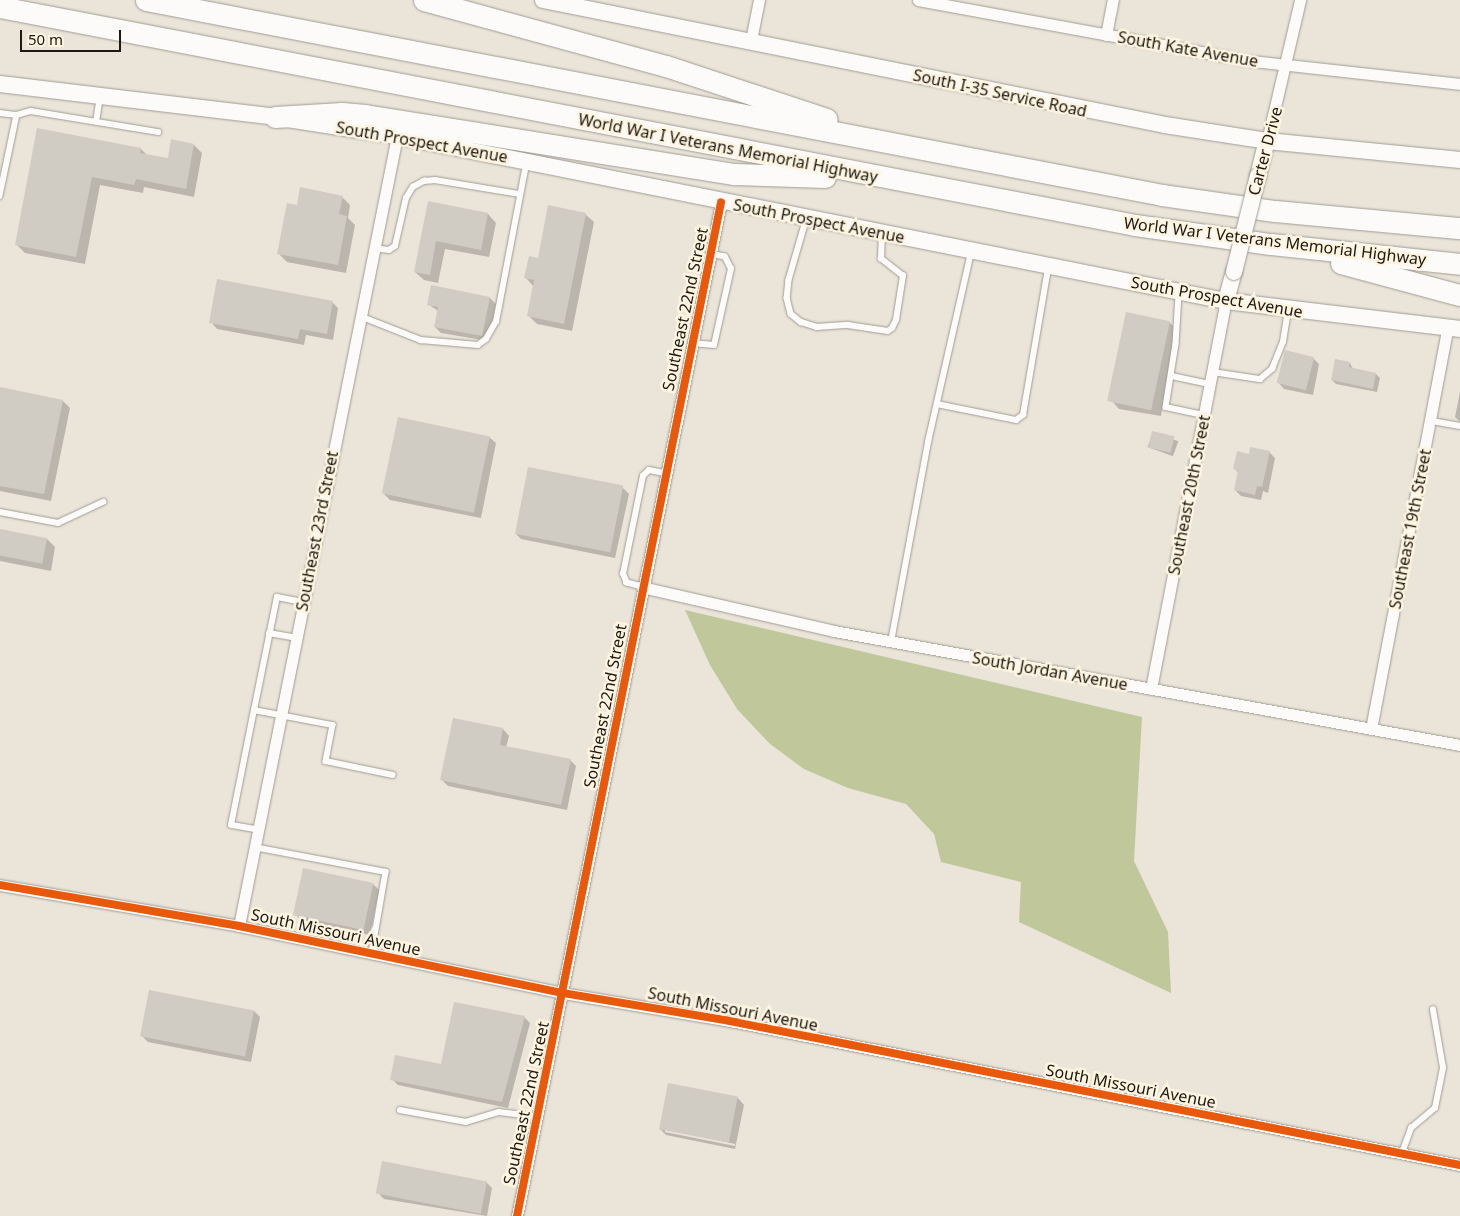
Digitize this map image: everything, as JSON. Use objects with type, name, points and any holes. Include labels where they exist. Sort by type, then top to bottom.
[{"type":"highway","name":"World War I Veterans Memorial Highway","points":[[146,0],[1171,196],[1315,215],[1460,228]]},
{"type":"highway","points":[[424,0],[666,66],[904,146]]},
{"type":"highway","name":"World War I Veterans Memorial Highway","points":[[0,7],[1135,225],[1271,244],[1460,264]]},
{"type":"highway","points":[[275,117],[350,113],[734,174],[893,180]]},
{"type":"highway","points":[[1271,244],[1460,296]]},
{"type":"main road","name":"South I-35 Service Road","points":[[543,0],[573,3],[1072,109],[1267,141],[1460,160]]},
{"type":"main road","name":"South Prospect Avenue","points":[[0,84],[275,117],[396,136],[1226,301],[1454,329]]},
{"type":"main road","name":"Carter Drive","points":[[1226,301],[1267,141]]},
{"type":"street","points":[[751,40],[759,0]]},
{"type":"street","name":"South Kate Avenue","points":[[918,0],[1287,66],[1460,84]]},
{"type":"street","points":[[1106,35],[1113,0]]},
{"type":"street","name":"Carter Drive","points":[[1267,141],[1287,66],[1300,0]]},
{"type":"street","name":"Southeast 23rd Street","points":[[238,926],[396,136]]},
{"type":"street","name":"Southeast 22nd Street","points":[[517,1216],[563,993],[642,587],[721,202]]},
{"type":"street","name":"Southeast 20th Street","points":[[1151,690],[1226,301]]},
{"type":"street","name":"Southeast 19th Street","points":[[1371,729],[1432,421],[1454,329]]},
{"type":"street","name":"South Jordan Avenue","points":[[642,587],[783,621],[891,642],[1460,745]]},
{"type":"street","name":"South Missouri Avenue","points":[[0,885],[238,926],[563,993],[730,1021],[1401,1154],[1460,1164]]},
{"type":"lane","points":[[96,122],[100,95]]},
{"type":"lane","points":[[0,113],[17,115],[31,111],[158,132]]},
{"type":"lane","points":[[0,196],[17,115]]},
{"type":"lane","points":[[360,316],[421,340],[478,345],[486,339],[496,322],[526,162]]},
{"type":"lane","points":[[373,248],[389,250],[395,246],[406,198],[413,187],[424,181],[435,180],[520,194]]},
{"type":"lane","points":[[807,218],[788,280],[787,298],[791,314],[801,322],[817,327],[848,326],[888,331],[892,328],[896,320],[903,276],[881,259],[882,234]]},
{"type":"lane","points":[[891,642],[937,404],[972,251]]},
{"type":"lane","points":[[692,344],[714,345],[731,269],[725,257],[710,254]]},
{"type":"lane","points":[[937,404],[1016,420],[1022,415],[1048,266]]},
{"type":"lane","points":[[1180,292],[1172,376],[1166,407],[1204,415]]},
{"type":"lane","points":[[1172,376],[1260,379],[1272,369],[1283,342],[1288,310]]},
{"type":"lane","points":[[1432,421],[1460,426]]},
{"type":"lane","points":[[642,587],[627,583],[623,574],[643,476],[649,470],[666,473]]},
{"type":"lane","points":[[0,512],[58,524],[103,502]]},
{"type":"lane","points":[[258,830],[231,825],[277,597],[303,602]]},
{"type":"lane","points":[[270,633],[296,638]]},
{"type":"lane","points":[[254,710],[333,726],[326,761],[393,775]]},
{"type":"lane","points":[[254,847],[386,872],[372,953]]},
{"type":"lane","points":[[1401,1154],[1411,1128],[1435,1108],[1444,1068],[1433,1010]]},
{"type":"lane","points":[[400,1110],[466,1122],[499,1112],[538,1117]]},
{"type":"green space","points":[[685,610],[1142,717],[1134,861],[1168,932],[1171,993],[1019,922],[1021,882],[941,862],[934,834],[906,804],[848,788],[804,769],[770,744],[737,709],[710,665]]},
{"type":"building","points":[[37,128],[141,148],[140,153],[168,158],[171,139],[194,144],[186,189],[136,179],[134,185],[92,177],[76,257],[15,245]]},
{"type":"building","points":[[300,187],[343,196],[339,214],[347,216],[338,265],[277,254],[287,203],[297,205]]},
{"type":"building","points":[[428,201],[488,213],[481,250],[436,241],[430,275],[414,272]]},
{"type":"building","points":[[548,205],[586,213],[564,324],[527,316],[534,280],[524,278],[529,256],[538,258]]},
{"type":"building","points":[[217,279],[333,301],[327,334],[300,329],[298,339],[209,323]]},
{"type":"building","points":[[431,285],[490,297],[482,336],[434,327],[438,307],[427,305]]},
{"type":"building","points":[[1126,312],[1170,321],[1151,410],[1107,401]]},
{"type":"building","points":[[1285,350],[1314,357],[1306,390],[1277,383]]},
{"type":"building","points":[[1335,359],[1350,362],[1349,367],[1376,373],[1373,389],[1331,380]]},
{"type":"building","points":[[0,387],[63,400],[44,494],[0,486]]},
{"type":"building","points":[[398,417],[490,437],[474,513],[382,493]]},
{"type":"building","points":[[1152,431],[1174,436],[1171,453],[1148,448]]},
{"type":"building","points":[[1250,447],[1270,451],[1262,487],[1257,486],[1255,495],[1234,490],[1238,470],[1233,469],[1237,451],[1249,454]]},
{"type":"building","points":[[528,467],[623,486],[610,552],[515,534]]},
{"type":"building","points":[[0,529],[47,538],[42,564],[0,555]]},
{"type":"building","points":[[453,718],[503,728],[500,745],[571,759],[561,805],[440,780]]},
{"type":"building","points":[[303,868],[373,883],[363,930],[293,915]]},
{"type":"building","points":[[149,990],[254,1010],[245,1057],[140,1036]]},
{"type":"building","points":[[454,1002],[525,1016],[502,1102],[390,1080],[395,1055],[441,1064]]},
{"type":"building","points":[[668,1083],[738,1097],[729,1143],[659,1129]]},
{"type":"building","points":[[382,1161],[487,1181],[481,1214],[376,1193]]},
{"type":"cycle path","points":[[517,1216],[721,202]]},
{"type":"cycle path","points":[[0,885],[239,926],[563,993],[730,1021],[1460,1165]]}]
